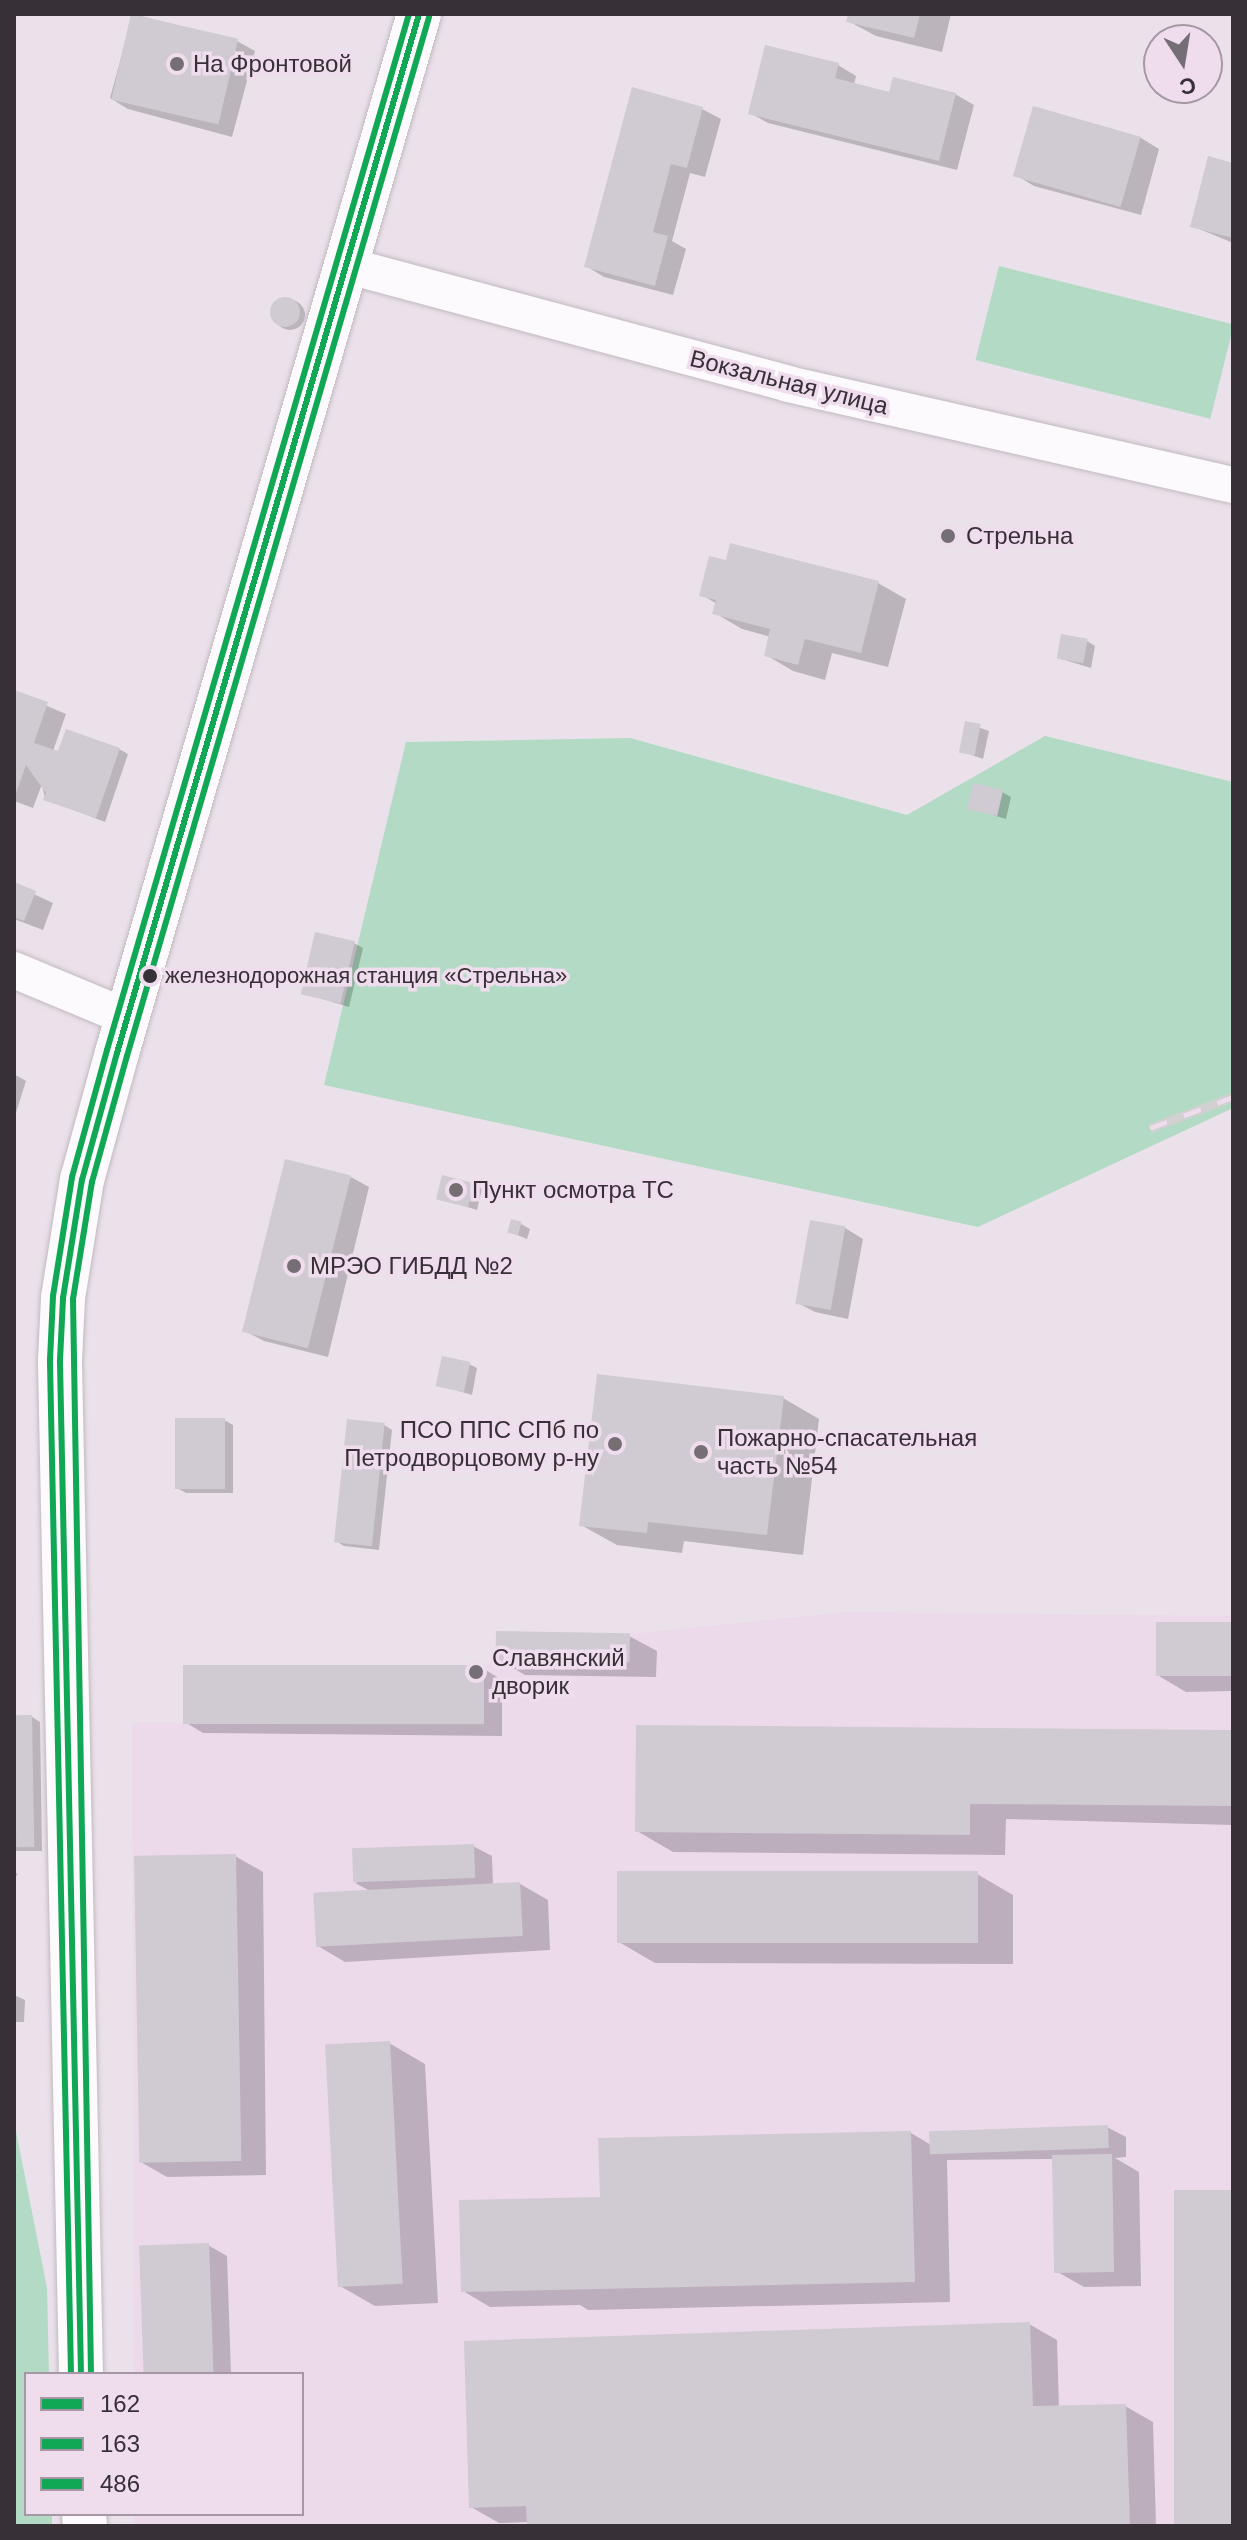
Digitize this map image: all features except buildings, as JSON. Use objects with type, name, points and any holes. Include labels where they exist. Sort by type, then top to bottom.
[{"type":"main road","points":[[81,2372],[60,1360],[63,1298],[82,1180],[127,1017],[349,266],[419,14]]},
{"type":"street","name":"Вокзальная улица","points":[[349,266],[788,384],[1233,485]]},
{"type":"street","points":[[14,970],[127,1017]]},
{"type":"shaded area","points":[[847,1612],[1233,1616],[1233,2526],[135,2526],[134,2516],[304,2516],[304,2372],[134,2372],[132,1723],[483,1726],[484,1667],[496,1660],[629,1663],[630,1634]]},
{"type":"green space","points":[[999,266],[1233,324],[1210,419],[976,360]]},
{"type":"green space","points":[[1045,736],[1233,782],[1233,1108],[978,1227],[324,1085],[406,742],[630,738],[907,815]]},
{"type":"green space","points":[[14,2121],[47,2288],[49,2372],[24,2372],[24,2516],[52,2516],[52,2526],[14,2526]]},
{"type":"railway","points":[[1150,1128],[1233,1097]]},
{"type":"transit line","name":"486","points":[[71,2372],[50,1360],[53,1296],[72,1177],[107,1050],[409,14]]},
{"type":"transit line","name":"162","points":[[81,2372],[60,1360],[63,1298],[82,1180],[117,1053],[419,14]]},
{"type":"transit line","name":"163","points":[[91,2372],[73,1299],[92,1182],[429,17]]},
{"type":"place","name":"На Фронтовой","points":[[177,64]]},
{"type":"place","name":"Стрельна","points":[[948,536]]},
{"type":"place","name":"железнодорожная станция «Стрельна»","points":[[150,976]]},
{"type":"place","name":"Пункт осмотра ТС","points":[[456,1190]]},
{"type":"place","name":"МРЭО ГИБДД №2","points":[[294,1266]]},
{"type":"place","name":"ПСО ППС СПб по Петродворцовому р-ну","points":[[615,1444]]},
{"type":"place","name":"Пожарно-спасательная часть №54","points":[[701,1452]]},
{"type":"place","name":"Славянский дворик","points":[[476,1672]]}]
